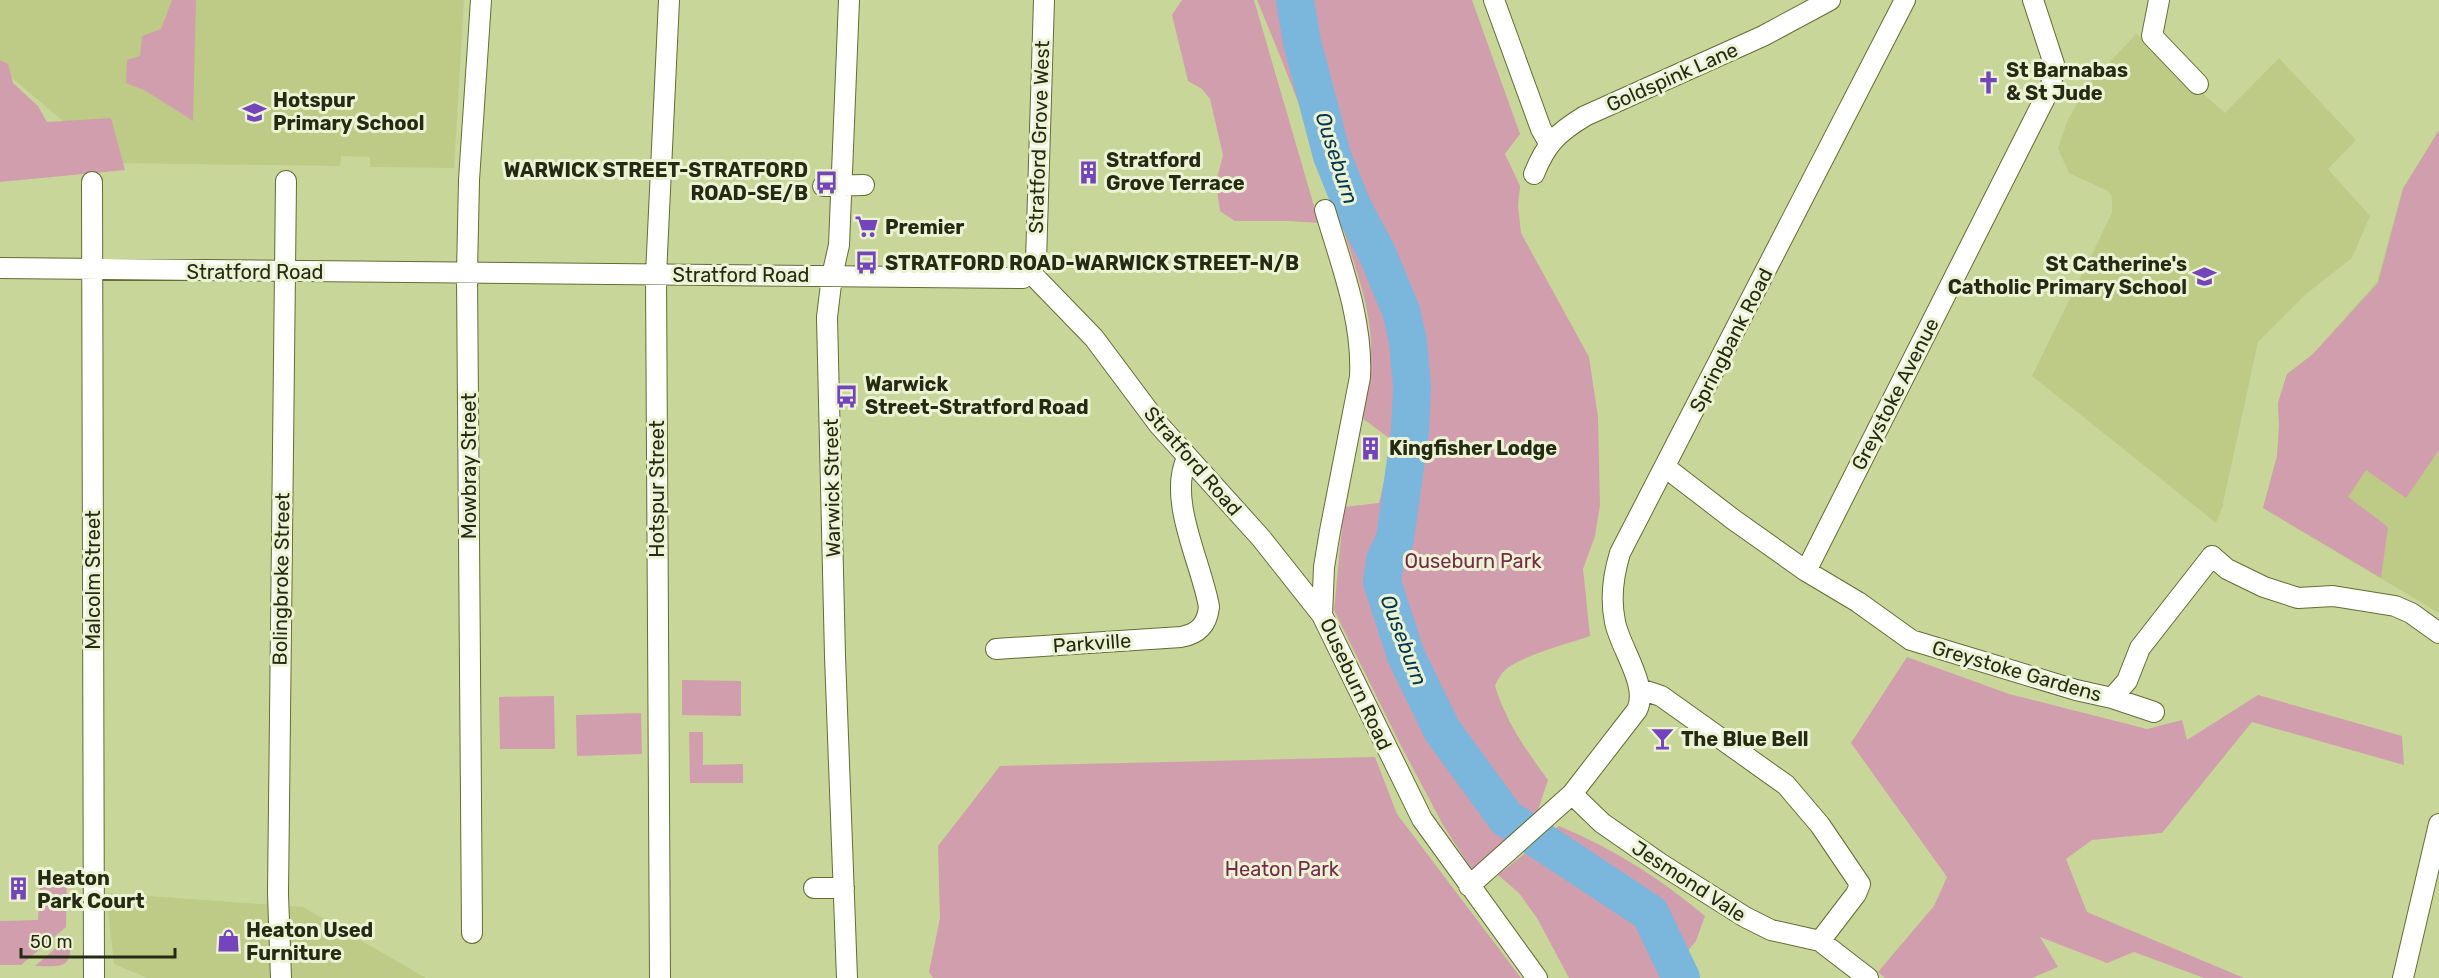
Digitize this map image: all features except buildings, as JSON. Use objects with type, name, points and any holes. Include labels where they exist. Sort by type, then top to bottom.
[{"type":"street","name":"Mowbray Street","points":[[472,933],[467,273],[469,180],[481,0]]},
{"type":"street","name":"Hotspur Street","points":[[660,978],[656,275],[669,0]]},
{"type":"street","name":"Warwick Street","points":[[847,978],[835,656],[827,317],[832,276],[839,245],[832,186],[849,0]]},
{"type":"street","name":"Stratford Grove West","points":[[1031,273],[1036,261],[1044,0]]},
{"type":"street","points":[[1494,0],[1541,129],[1549,143]]},
{"type":"street","name":"Goldspink Lane","points":[[1534,174],[1549,143],[1569,125],[1763,36],[1830,0]]},
{"type":"street","name":"Springbank Road","points":[[1640,689],[1615,624],[1612,588],[1620,553],[1905,0]]},
{"type":"street","name":"Greystoke Avenue","points":[[1806,571],[2051,86],[2054,64],[2033,0]]},
{"type":"street","points":[[2159,0],[2152,36],[2198,84]]},
{"type":"street","name":"Bolingbroke Street","points":[[281,978],[278,894],[286,181]]},
{"type":"street","name":"Malcolm Street","points":[[92,182],[94,978]]},
{"type":"street","points":[[832,186],[864,185]]},
{"type":"street","name":"Ouseburn Road","points":[[1325,210],[1352,304],[1361,353],[1360,377],[1324,567],[1322,615],[1422,819],[1537,978]]},
{"type":"street","name":"Stratford Road","points":[[0,268],[1023,278],[1031,273],[1094,338],[1159,425],[1261,538],[1322,615]]},
{"type":"street","name":"Parkville","points":[[996,649],[1187,636],[1201,628],[1209,607],[1183,503],[1181,476],[1187,458]]},
{"type":"street","name":"Greystoke Gardens","points":[[1665,467],[1806,571],[1858,602],[1911,640],[2076,690],[2112,698],[2127,681],[2140,648],[2212,556],[2227,569],[2264,587],[2298,598],[2333,596],[2395,606],[2410,613],[2439,633]]},
{"type":"street","points":[[1469,886],[1549,817],[1572,794],[1633,717],[1640,703],[1640,689],[1661,696],[1786,785],[1809,811],[1840,852],[1860,884],[1856,894],[1820,940],[1868,978]]},
{"type":"street","points":[[2112,698],[2154,712]]},
{"type":"street","name":"Jesmond Vale","points":[[1572,794],[1611,829],[1751,921],[1771,930],[1820,940]]},
{"type":"street","points":[[2403,978],[2439,824]]},
{"type":"street","points":[[814,888],[844,888]]},
{"type":"shaded area","name":"Hotspur Primary School","points":[[0,0],[464,0],[454,168],[370,167],[370,157],[341,156],[340,166],[113,163],[0,68]]},
{"type":"shaded area","name":"St Catherine's Catholic Primary School","points":[[2136,34],[2225,113],[2279,58],[2356,140],[2328,169],[2370,216],[2352,258],[2306,294],[2258,342],[2222,508],[2216,523],[2032,376],[2112,213],[2112,197],[2108,191],[2069,173],[2058,149],[2067,122],[2086,87]]},
{"type":"shaded area","points":[[2439,130],[2439,613],[2263,508],[2277,456],[2278,403],[2287,374],[2313,354],[2377,282],[2403,188]]},
{"type":"shaded area","points":[[106,893],[303,907],[426,978],[148,978],[114,964]]},
{"type":"green space","points":[[172,0],[196,0],[193,121],[146,91],[126,83],[127,60],[140,56],[142,36],[161,29]]},
{"type":"green space","points":[[1182,0],[1254,0],[1319,223],[1235,221],[1220,211],[1216,183],[1223,155],[1210,99],[1202,89],[1188,81],[1172,15]]},
{"type":"green space","name":"Ouseburn Park","points":[[1257,0],[1472,0],[1520,134],[1505,154],[1520,186],[1518,206],[1521,233],[1589,357],[1598,417],[1600,505],[1595,536],[1583,569],[1590,636],[1517,662],[1500,675],[1495,686],[1511,724],[1524,747],[1548,780],[1538,810],[1472,870],[1443,825],[1334,610],[1344,507],[1379,503],[1393,441],[1362,418],[1371,351],[1365,301],[1315,146]]},
{"type":"green space","points":[[0,60],[8,64],[13,83],[38,106],[47,122],[111,118],[125,170],[0,182]]},
{"type":"green space","points":[[2439,130],[2439,450],[2406,498],[2366,470],[2348,497],[2388,527],[2381,578],[2263,508],[2277,456],[2278,403],[2287,374],[2313,354],[2378,283],[2403,189]]},
{"type":"green space","points":[[1907,657],[2009,694],[2147,729],[2182,720],[2187,740],[2258,695],[2402,736],[2404,765],[2252,722],[2162,833],[2092,840],[2066,859],[2087,912],[2244,978],[2204,978],[2134,952],[2107,963],[2040,937],[2058,967],[2032,978],[1885,978],[1878,972],[1934,906],[1947,877],[1851,743]]},
{"type":"green space","points":[[682,680],[741,681],[741,716],[682,715]]},
{"type":"green space","points":[[554,696],[555,749],[500,749],[499,697]]},
{"type":"green space","points":[[641,713],[642,754],[577,756],[576,715]]},
{"type":"green space","points":[[689,732],[703,732],[703,765],[743,764],[743,783],[690,783]]},
{"type":"green space","name":"Heaton Park","points":[[1375,757],[1397,814],[1521,978],[933,978],[929,972],[940,918],[938,846],[1000,766]]},
{"type":"green space","points":[[1559,826],[1636,865],[1705,916],[1696,941],[1665,978],[1569,978],[1537,918],[1519,893],[1498,875]]},
{"type":"green space","points":[[40,881],[67,881],[66,927],[21,965],[0,965],[0,921],[38,920]]},
{"type":"green space","points":[[71,935],[70,954],[65,963],[54,966],[35,966]]},
{"type":"waterway","name":"Ouseburn","points":[[1295,0],[1302,42],[1332,156],[1353,208],[1377,253],[1401,311],[1408,341],[1412,387],[1410,431],[1395,539],[1385,560],[1382,582],[1406,656],[1442,730],[1506,818],[1650,913],[1681,978]]},
{"type":"place","name":"St Barnabas & St Jude","points":[[1988,82]]},
{"type":"place","name":"Hotspur Primary School","points":[[255,112]]},
{"type":"place","name":"Stratford Grove Terrace","points":[[1088,172]]},
{"type":"place","name":"WARWICK STREET-STRATFORD ROAD-SE/B","points":[[826,182]]},
{"type":"place","name":"Premier","points":[[867,227]]},
{"type":"place","name":"STRATFORD ROAD-WARWICK STREET-N/B","points":[[867,263]]},
{"type":"place","name":"St Catherine's Catholic Primary School","points":[[2205,276]]},
{"type":"place","name":"Warwick Street-Stratford Road","points":[[847,396]]},
{"type":"place","name":"Kingfisher Lodge","points":[[1371,448]]},
{"type":"place","name":"The Blue Bell","points":[[1663,739]]},
{"type":"place","name":"Heaton Park Court","points":[[19,889]]},
{"type":"place","name":"Heaton Used Furniture","points":[[228,941]]}]
